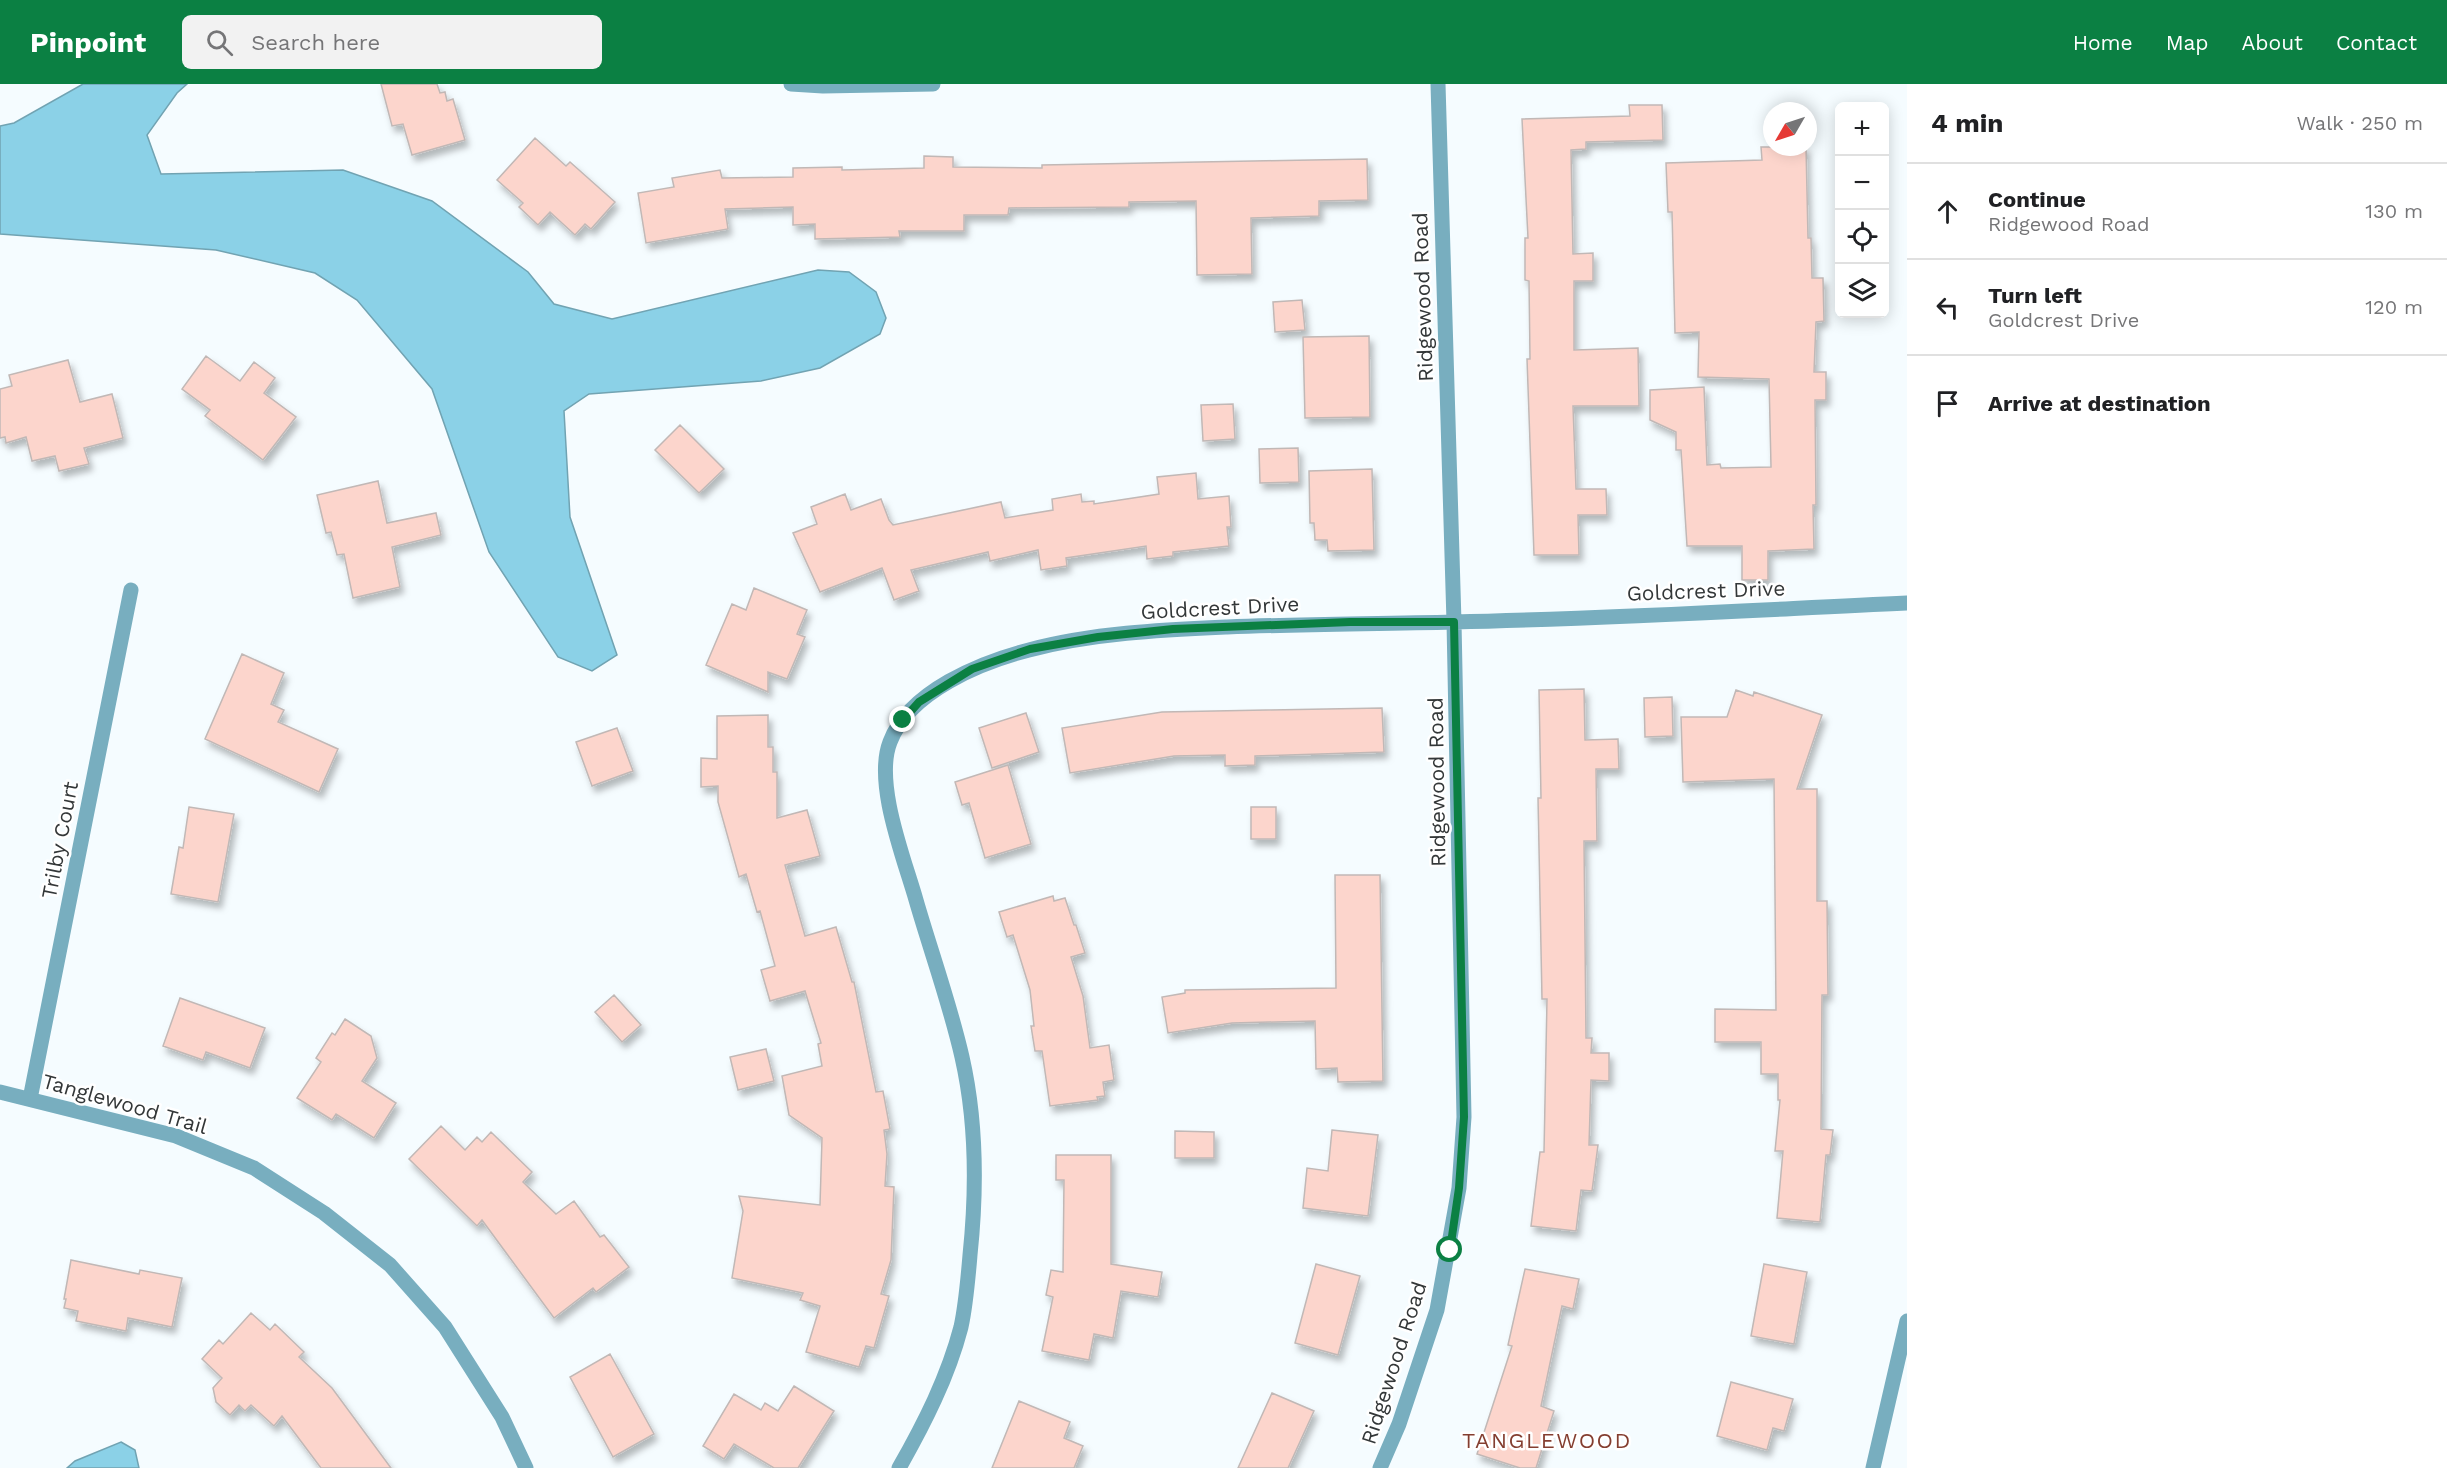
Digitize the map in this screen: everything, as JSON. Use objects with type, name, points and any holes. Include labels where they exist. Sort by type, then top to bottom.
[{"type":"street","points":[[791,84],[824,86],[933,84]]},
{"type":"street","name":"Ridgewood Road","points":[[1380,1468],[1399,1424],[1437,1310],[1459,1188],[1464,1117],[1454,622],[1438,84]]},
{"type":"street","name":"Trilby Court","points":[[30,1099],[131,590]]},
{"type":"street","name":"Goldcrest Drive","points":[[899,1468],[928,1418],[961,1327],[974,1224],[976,1163],[971,1109],[962,1056],[894,826],[886,782],[885,767],[890,741],[903,720],[919,702],[972,669],[1030,649],[1098,637],[1173,629],[1350,622],[1454,622],[1907,603]]},
{"type":"street","name":"Tanglewood Trail","points":[[0,1092],[176,1136],[254,1168],[324,1213],[390,1265],[445,1328],[502,1417],[526,1468]]},
{"type":"street","points":[[1873,1468],[1907,1321]]},
{"type":"water","points":[[83,84],[187,84],[177,93],[147,135],[161,174],[343,170],[432,201],[528,272],[554,304],[612,319],[818,270],[849,272],[876,292],[886,318],[880,334],[820,368],[761,381],[589,394],[564,411],[570,517],[617,655],[592,671],[558,657],[489,552],[432,389],[357,300],[315,273],[216,250],[0,234],[0,126],[14,123]]},
{"type":"water","points":[[121,1442],[135,1450],[139,1468],[67,1468],[75,1461]]},
{"type":"building","points":[[381,84],[437,84],[440,93],[445,92],[447,101],[453,99],[465,140],[412,155],[403,124],[392,126]]},
{"type":"building","points":[[1629,105],[1662,105],[1663,140],[1586,142],[1586,149],[1571,150],[1573,254],[1593,253],[1593,281],[1574,281],[1574,350],[1638,348],[1639,406],[1573,406],[1576,489],[1606,489],[1607,515],[1578,515],[1579,555],[1534,555],[1527,359],[1530,359],[1529,281],[1525,280],[1525,238],[1528,238],[1522,119],[1630,116]]},
{"type":"building","points":[[535,138],[566,166],[570,162],[615,202],[591,229],[585,224],[575,235],[550,212],[538,225],[519,207],[523,203],[497,180]]},
{"type":"building","points":[[1761,147],[1763,147],[1763,156],[1806,156],[1808,238],[1811,238],[1812,278],[1823,278],[1824,321],[1816,322],[1814,372],[1826,372],[1826,400],[1815,400],[1814,549],[1768,551],[1768,580],[1742,580],[1742,546],[1687,546],[1681,450],[1676,450],[1676,432],[1650,420],[1650,390],[1704,387],[1707,465],[1720,464],[1721,468],[1771,467],[1769,379],[1698,377],[1699,332],[1675,333],[1672,212],[1668,212],[1666,163],[1762,160]]},
{"type":"building","points":[[924,156],[953,157],[953,167],[1042,168],[1042,165],[1367,159],[1368,200],[1319,201],[1319,216],[1251,218],[1252,274],[1197,275],[1196,201],[1129,202],[1129,207],[1009,208],[1008,215],[964,215],[964,231],[899,231],[900,237],[815,239],[815,224],[793,225],[793,207],[725,209],[728,229],[646,243],[638,193],[674,187],[672,178],[720,170],[722,178],[793,177],[793,168],[842,167],[842,170],[924,168]]},
{"type":"building","points":[[1302,300],[1305,330],[1275,332],[1273,302]]},
{"type":"building","points":[[1369,336],[1370,417],[1305,418],[1303,337]]},
{"type":"building","points":[[206,356],[240,381],[254,362],[275,378],[264,393],[296,417],[263,460],[205,416],[210,410],[182,389]]},
{"type":"building","points":[[68,360],[80,402],[112,394],[123,438],[84,448],[89,464],[59,471],[55,456],[32,461],[26,437],[6,443],[5,437],[0,438],[0,389],[12,386],[9,375]]},
{"type":"building","points":[[1233,404],[1235,439],[1203,441],[1201,405]]},
{"type":"building","points":[[680,425],[724,469],[699,493],[655,450]]},
{"type":"building","points":[[1298,448],[1299,482],[1260,483],[1259,449]]},
{"type":"building","points":[[1372,469],[1374,550],[1328,551],[1327,540],[1315,540],[1314,523],[1310,523],[1309,471]]},
{"type":"building","points":[[1196,473],[1198,499],[1229,496],[1231,527],[1227,527],[1229,546],[1173,552],[1173,556],[1147,559],[1146,546],[1066,558],[1067,566],[1041,570],[1038,550],[990,561],[988,552],[911,570],[919,591],[894,600],[882,568],[820,592],[793,533],[817,524],[811,507],[845,494],[851,510],[881,499],[893,525],[1001,502],[1005,518],[1053,510],[1052,499],[1081,494],[1082,502],[1094,501],[1094,504],[1159,494],[1157,477]]},
{"type":"building","points":[[378,481],[387,523],[436,513],[441,535],[392,547],[400,587],[353,598],[344,554],[337,555],[331,532],[326,533],[317,495]]},
{"type":"building","points":[[754,588],[807,610],[797,634],[805,637],[787,679],[768,672],[768,692],[706,665],[732,604],[746,610]]},
{"type":"building","points":[[242,654],[284,673],[271,704],[284,710],[278,722],[338,749],[319,792],[205,739]]},
{"type":"building","points":[[1584,689],[1585,740],[1618,739],[1619,769],[1596,769],[1597,841],[1584,841],[1586,1038],[1592,1038],[1591,1053],[1609,1053],[1609,1081],[1591,1080],[1589,1145],[1598,1145],[1592,1191],[1581,1190],[1576,1231],[1531,1226],[1540,1152],[1544,1152],[1547,999],[1542,999],[1538,798],[1541,798],[1539,690]]},
{"type":"building","points":[[1736,690],[1753,696],[1754,692],[1822,715],[1797,789],[1817,789],[1817,901],[1827,901],[1828,995],[1822,995],[1821,1129],[1833,1130],[1830,1155],[1826,1155],[1820,1222],[1777,1218],[1783,1151],[1775,1151],[1780,1100],[1778,1100],[1778,1074],[1761,1074],[1761,1042],[1715,1042],[1715,1009],[1776,1010],[1774,779],[1683,782],[1681,717],[1727,717]]},
{"type":"building","points":[[1672,697],[1673,736],[1645,737],[1644,698]]},
{"type":"building","points":[[1382,708],[1384,752],[1255,756],[1255,765],[1225,766],[1225,755],[1174,756],[1070,773],[1062,728],[1162,712]]},
{"type":"building","points":[[1026,713],[1039,752],[992,768],[979,728]]},
{"type":"building","points":[[768,715],[768,747],[773,747],[773,772],[777,772],[777,818],[807,810],[820,856],[785,865],[805,936],[836,927],[852,982],[854,982],[876,1092],[883,1091],[890,1129],[884,1130],[887,1154],[885,1186],[894,1187],[891,1260],[881,1294],[889,1296],[874,1348],[866,1346],[859,1367],[806,1352],[820,1306],[800,1300],[803,1293],[732,1278],[743,1211],[739,1196],[820,1205],[822,1138],[789,1115],[782,1076],[822,1066],[818,1044],[821,1043],[805,991],[770,1001],[761,970],[775,966],[760,911],[757,912],[746,874],[739,877],[718,802],[718,786],[701,787],[701,758],[717,759],[717,716]]},
{"type":"building","points":[[617,728],[633,771],[592,786],[576,742]]},
{"type":"building","points":[[1008,765],[1031,844],[985,858],[969,803],[962,805],[955,782]]},
{"type":"building","points":[[189,807],[234,814],[218,902],[171,894],[179,847],[183,848]]},
{"type":"building","points":[[1251,807],[1276,807],[1276,839],[1251,839]]},
{"type":"building","points":[[1335,875],[1380,875],[1383,1081],[1338,1082],[1337,1068],[1316,1069],[1315,1021],[1232,1023],[1168,1033],[1162,997],[1185,993],[1185,990],[1336,988]]},
{"type":"building","points":[[1053,896],[1054,901],[1065,898],[1085,953],[1071,957],[1083,996],[1090,1048],[1109,1045],[1114,1080],[1103,1082],[1105,1096],[1097,1097],[1098,1100],[1050,1106],[1042,1051],[1035,1051],[1031,1026],[1034,1026],[1030,990],[1013,935],[1007,937],[999,912]]},
{"type":"building","points":[[614,995],[641,1025],[622,1042],[595,1012]]},
{"type":"building","points":[[180,998],[265,1028],[250,1068],[206,1052],[203,1060],[163,1046]]},
{"type":"building","points":[[345,1019],[371,1036],[377,1058],[362,1081],[396,1103],[374,1138],[336,1114],[332,1120],[297,1098],[321,1062],[316,1058],[332,1033],[335,1035]]},
{"type":"building","points":[[766,1049],[774,1081],[738,1090],[730,1057]]},
{"type":"building","points":[[441,1126],[465,1150],[477,1137],[482,1142],[491,1132],[532,1172],[523,1182],[556,1214],[574,1201],[600,1237],[604,1235],[629,1267],[596,1292],[593,1288],[554,1318],[482,1220],[477,1226],[409,1159]]},
{"type":"building","points":[[1332,1130],[1378,1135],[1368,1216],[1303,1208],[1307,1168],[1328,1171]]},
{"type":"building","points":[[1175,1131],[1214,1132],[1214,1158],[1175,1158]]},
{"type":"building","points":[[1056,1155],[1111,1155],[1111,1264],[1162,1272],[1158,1297],[1121,1291],[1113,1338],[1094,1334],[1089,1360],[1042,1351],[1053,1297],[1046,1295],[1051,1270],[1063,1272],[1064,1180],[1056,1180]]},
{"type":"building","points":[[71,1260],[139,1274],[140,1270],[182,1278],[172,1327],[128,1318],[126,1331],[76,1321],[78,1311],[64,1308]]},
{"type":"building","points":[[1316,1264],[1360,1276],[1338,1355],[1295,1343]]},
{"type":"building","points":[[1764,1264],[1807,1272],[1794,1344],[1751,1336]]},
{"type":"building","points":[[1525,1269],[1579,1279],[1573,1309],[1562,1306],[1541,1406],[1554,1411],[1536,1468],[1520,1468],[1477,1454],[1512,1346],[1508,1345]]},
{"type":"building","points":[[251,1313],[270,1330],[275,1324],[304,1352],[299,1357],[332,1388],[391,1468],[321,1468],[282,1416],[274,1426],[251,1405],[245,1411],[239,1405],[230,1415],[216,1402],[213,1388],[222,1378],[202,1359],[219,1340],[223,1344]]},
{"type":"building","points":[[610,1354],[654,1434],[613,1457],[570,1377]]},
{"type":"building","points":[[1731,1382],[1793,1399],[1784,1431],[1773,1428],[1767,1450],[1717,1436]]},
{"type":"building","points":[[794,1386],[834,1411],[798,1468],[774,1468],[734,1444],[724,1459],[703,1446],[734,1394],[761,1410],[765,1403],[778,1411]]},
{"type":"building","points":[[1272,1393],[1314,1411],[1288,1468],[1238,1468]]},
{"type":"building","points":[[1019,1401],[1070,1422],[1064,1438],[1083,1446],[1074,1468],[992,1468]]},
{"type":"district","name":"TANGLEWOOD","points":[[1547,1440]]},
{"type":"route","points":[[903,720],[919,702],[972,669],[1030,649],[1098,637],[1173,629],[1350,622],[1454,622],[1464,1117],[1459,1188],[1450,1250]]}]
